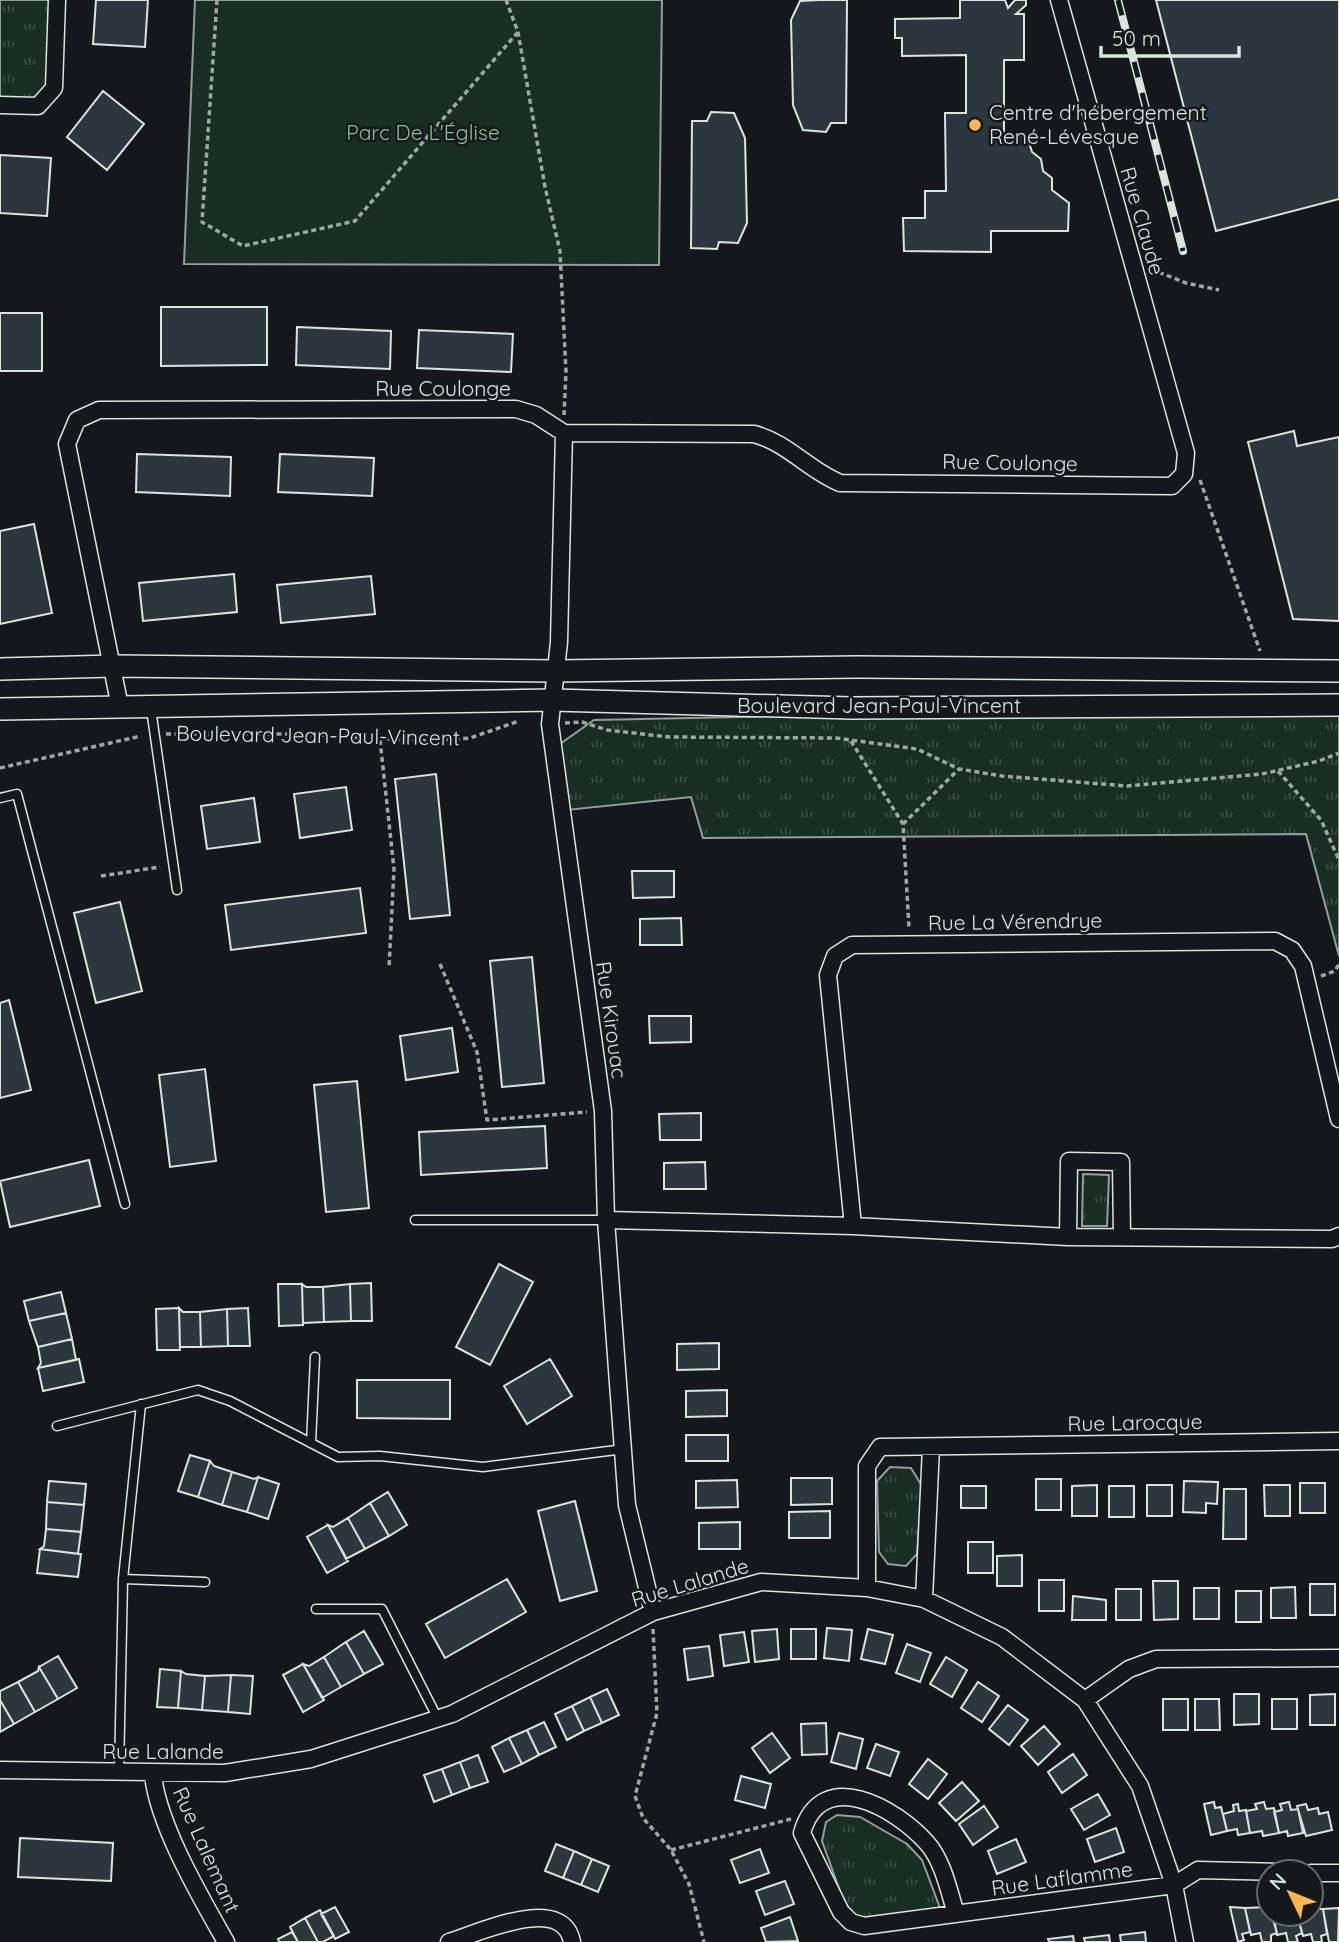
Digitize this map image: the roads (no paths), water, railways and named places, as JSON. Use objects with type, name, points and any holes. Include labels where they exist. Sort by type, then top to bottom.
[{"type":"street","points":[[0,105],[38,106],[54,88],[57,0]]},
{"type":"street","name":"Rue Claude","points":[[1059,0],[1186,453]]},
{"type":"street","name":"Rue Coulonge","points":[[120,707],[67,444],[76,420],[99,410],[516,409],[536,415],[564,433],[754,434],[772,439],[818,474],[840,483],[1172,486],[1184,474],[1186,453]]},
{"type":"street","name":"Rue Kirouac","points":[[564,433],[557,671],[550,724],[603,1111],[606,1220],[625,1449],[627,1505],[653,1612]]},
{"type":"street","name":"Boulevard Jean-Paul-Vincent","points":[[0,669],[113,666],[557,671],[857,667],[1339,671]]},
{"type":"street","points":[[1267,671],[1273,705]]},
{"type":"street","name":"Boulevard Jean-Paul-Vincent","points":[[0,709],[553,700],[851,708],[1339,705]]},
{"type":"street","name":"Rue La Vérendrye","points":[[853,1226],[828,975],[835,956],[852,946],[1275,941],[1292,950],[1303,966],[1339,1119]]},
{"type":"street","points":[[1068,1237],[1069,1161],[1121,1162],[1122,1237]]},
{"type":"street","points":[[606,1220],[853,1226],[1068,1237],[1332,1239],[1339,1236]]},
{"type":"street","name":"Rue Larocque","points":[[867,1588],[867,1466],[880,1447],[1339,1441]]},
{"type":"street","points":[[924,1600],[931,1447]]},
{"type":"street","name":"Rue Lalande","points":[[0,1770],[153,1774],[243,1772],[311,1759],[438,1719],[653,1612],[761,1582],[867,1588],[924,1600],[1002,1637],[1085,1700],[1140,1786],[1174,1885],[1185,1942]]},
{"type":"street","points":[[1085,1700],[1129,1669],[1156,1659],[1339,1658]]},
{"type":"street","name":"Rue Lalemant","points":[[153,1774],[161,1811],[194,1886],[226,1942]]},
{"type":"street","name":"Rue Laflamme","points":[[956,1914],[937,1860],[927,1843],[878,1805],[849,1796],[822,1801],[807,1815],[802,1833],[841,1912],[851,1922],[864,1926],[956,1914],[1174,1885],[1198,1870],[1255,1871]]},
{"type":"street","points":[[449,1942],[537,1916],[553,1919],[564,1926],[572,1942]]},
{"type":"lane","points":[[151,706],[177,890]]},
{"type":"lane","points":[[0,798],[17,794],[125,1204]]},
{"type":"lane","points":[[415,1220],[606,1220]]},
{"type":"lane","points":[[311,1443],[314,1357]]},
{"type":"lane","points":[[57,1426],[198,1390],[230,1401],[338,1457],[380,1455],[483,1466],[625,1449]]},
{"type":"lane","points":[[119,1773],[123,1579],[141,1404]]},
{"type":"lane","points":[[123,1579],[205,1582]]},
{"type":"lane","points":[[316,1609],[382,1609],[438,1719]]},
{"type":"railway","points":[[1118,0],[1183,251]]},
{"type":"place","name":"Centre d'hébergement René-Lévesque","points":[[975,125]]},
{"type":"park label","name":"Parc De L'Église","points":[[423,133]]}]
